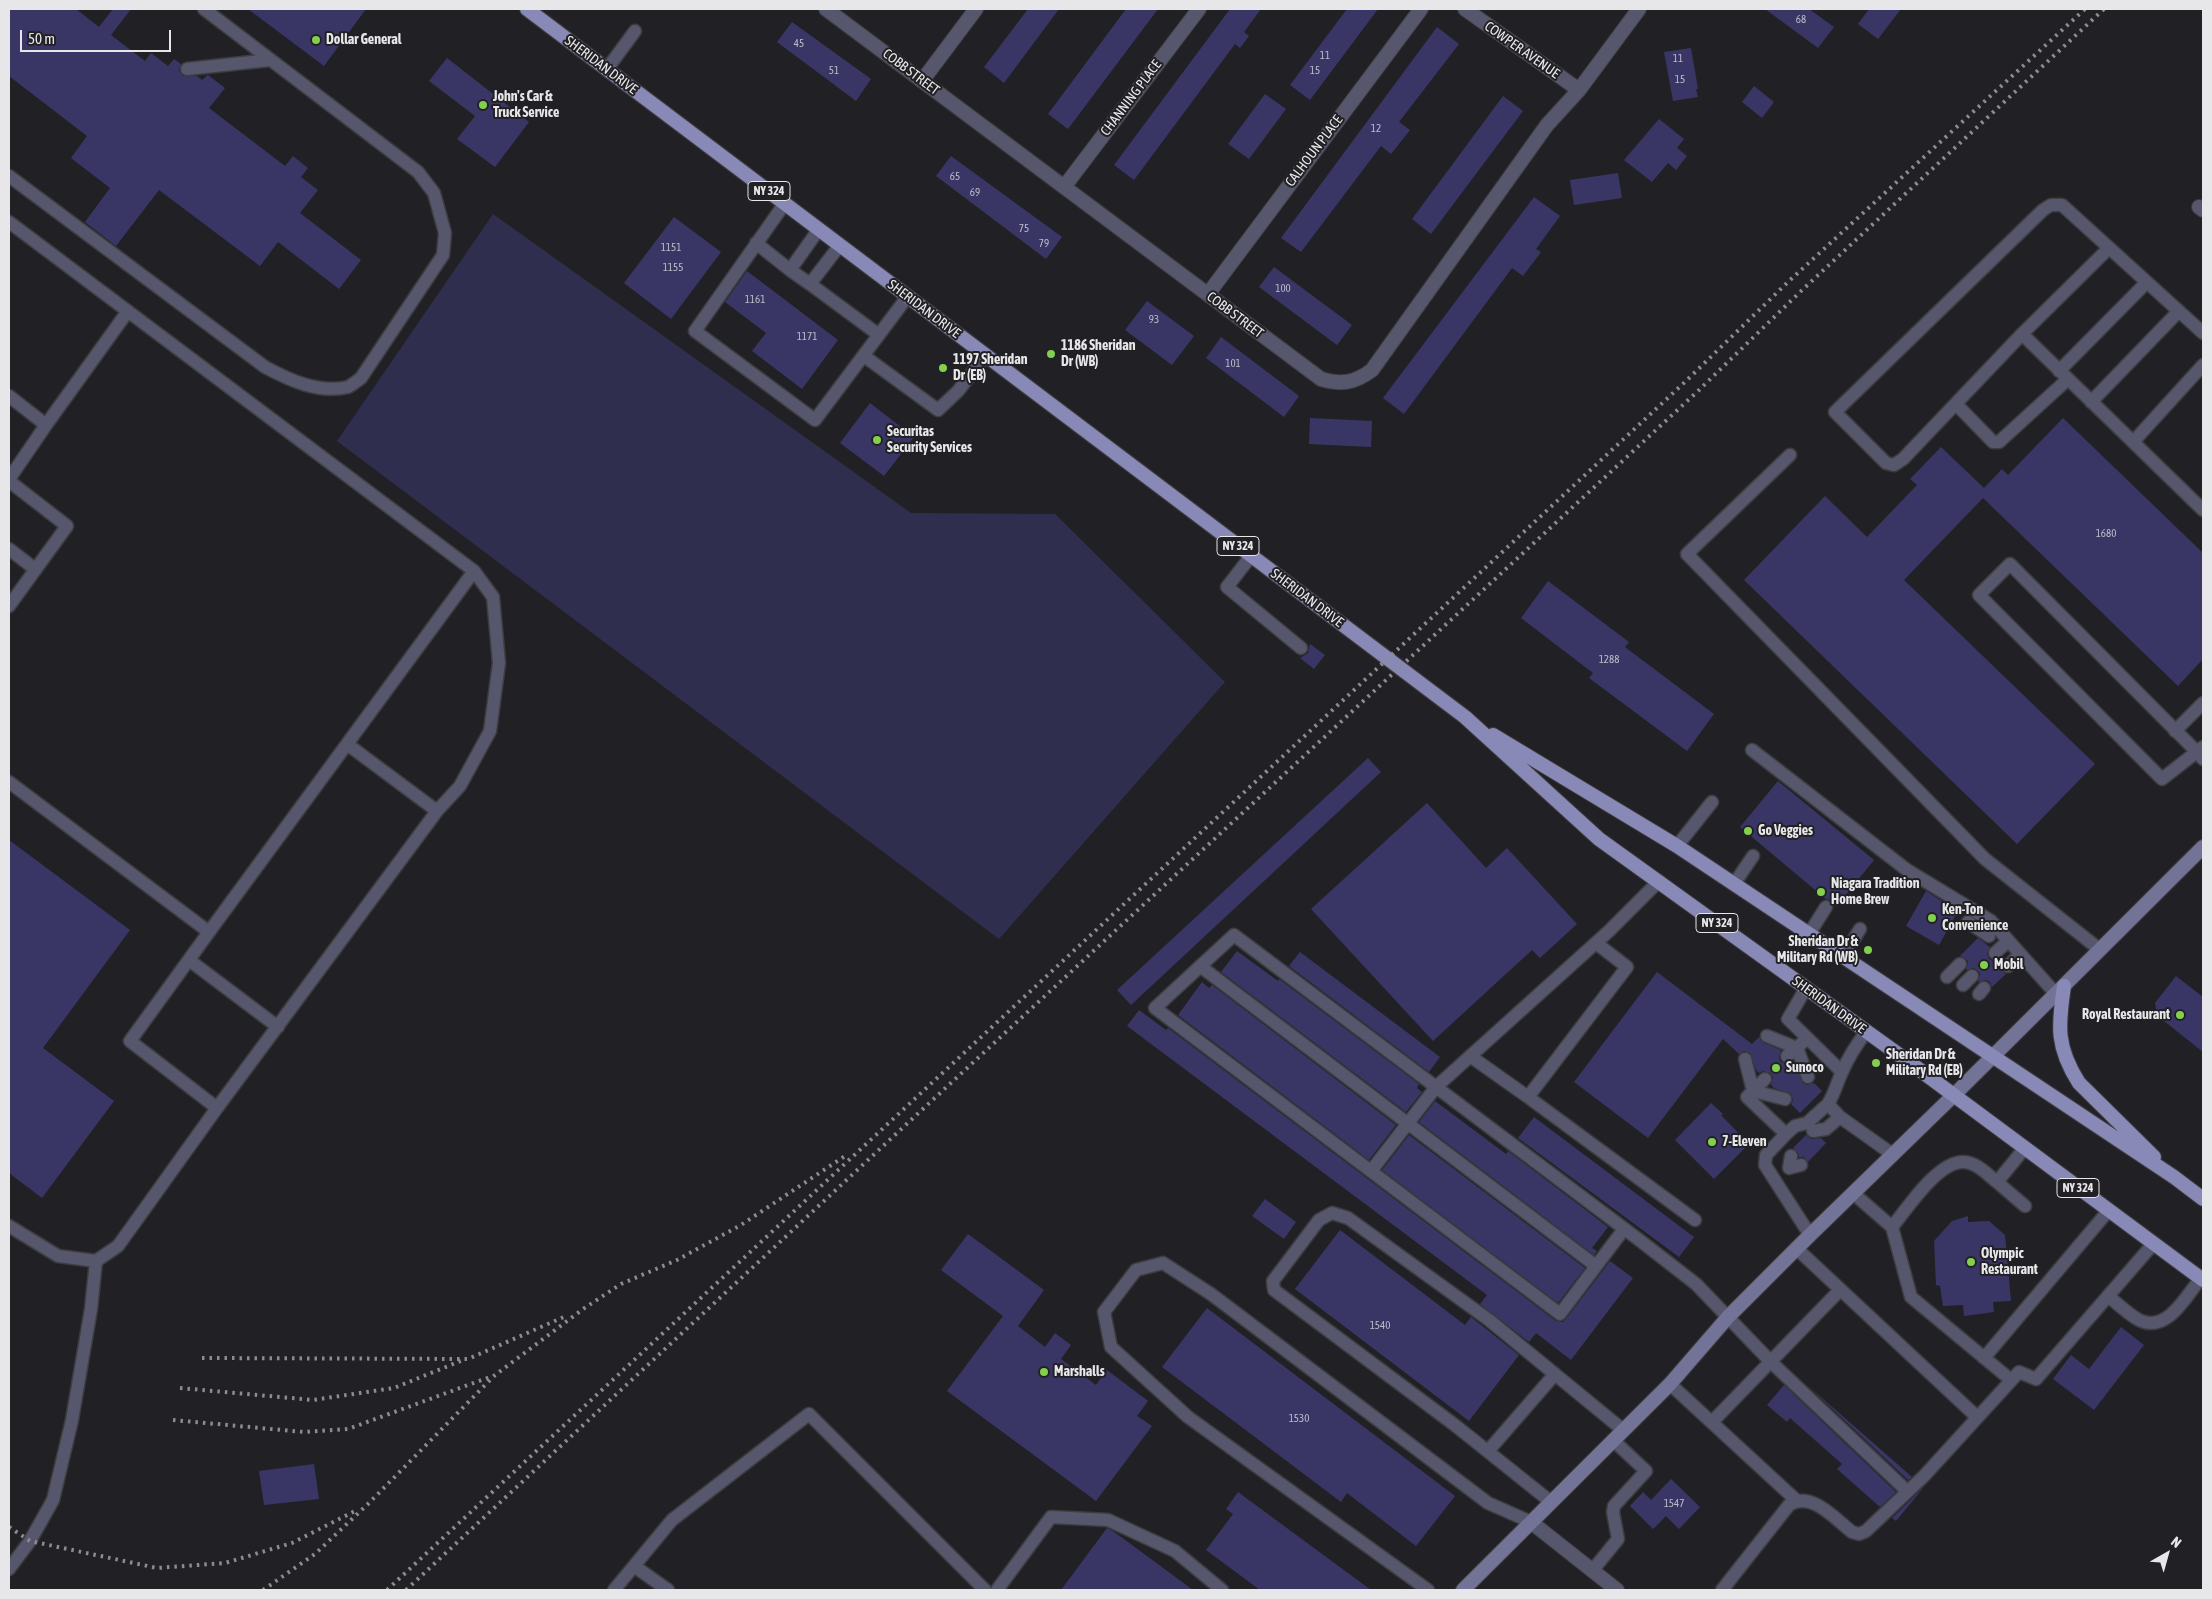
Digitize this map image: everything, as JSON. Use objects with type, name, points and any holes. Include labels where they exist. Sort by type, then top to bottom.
[{"type":"main road","name":"SHERIDAN DRIVE","points":[[527,9],[1465,717],[1599,838],[1954,1095],[2024,1149],[2202,1279]]},
{"type":"main road","name":"SHERIDAN DRIVE","points":[[1465,717],[1677,846],[2174,1177],[2203,1199]]},
{"type":"main road","points":[[1463,1590],[1670,1384],[1728,1317],[1796,1248],[1954,1095],[2203,847]]},
{"type":"main road","points":[[2060,990],[2061,1048],[2071,1070],[2079,1083],[2174,1177]]},
{"type":"street","name":"COBB STREET","points":[[826,9],[1321,379],[1334,383],[1348,383],[1360,379],[1372,370],[1547,125],[1579,90],[1639,9]]},
{"type":"street","points":[[922,81],[976,9]]},
{"type":"street","name":"CHANNING PLACE","points":[[1064,187],[1198,9]]},
{"type":"street","name":"CALHOUN PLACE","points":[[1208,294],[1421,9]]},
{"type":"street","name":"COWPER AVENUE","points":[[1464,9],[1579,90]]},
{"type":"street","points":[[1531,1522],[1617,1590]]},
{"type":"lane","points":[[9,176],[265,367],[292,382],[323,387],[349,386],[361,378],[443,255],[445,233],[434,193],[418,172],[204,9]]},
{"type":"lane","points":[[607,69],[635,31]]},
{"type":"lane","points":[[187,69],[270,60]]},
{"type":"lane","points":[[785,203],[695,331],[815,420],[908,296]]},
{"type":"lane","points":[[2109,248],[2022,334],[1903,459],[1894,465],[1886,463],[1835,412],[2035,217],[2051,205],[2062,205],[2203,332]]},
{"type":"lane","points":[[9,222],[474,571],[493,597],[499,663],[490,732],[460,786],[437,811],[217,1108],[118,1246],[96,1261],[58,1256],[9,1226]]},
{"type":"lane","points":[[790,270],[819,229]]},
{"type":"lane","points":[[756,244],[879,335]]},
{"type":"lane","points":[[810,284],[840,245]]},
{"type":"lane","points":[[1956,404],[1993,442],[1999,442],[2064,375],[2147,282]]},
{"type":"lane","points":[[9,606],[67,526],[9,480],[128,311]]},
{"type":"lane","points":[[2091,402],[2180,311]]},
{"type":"lane","points":[[2022,334],[2203,510]]},
{"type":"lane","points":[[864,356],[938,410],[958,391],[986,355]]},
{"type":"lane","points":[[2133,442],[2203,365]]},
{"type":"lane","points":[[9,396],[46,425]]},
{"type":"lane","points":[[1790,455],[1687,554],[1985,859],[2099,950]]},
{"type":"lane","points":[[9,549],[35,569]]},
{"type":"lane","points":[[1251,556],[1227,587],[1301,648]]},
{"type":"lane","points":[[2010,564],[2175,731],[2201,753],[2162,779],[1979,595],[2010,564]]},
{"type":"lane","points":[[217,1108],[130,1041],[474,571]]},
{"type":"lane","points":[[2175,731],[2203,703]]},
{"type":"lane","points":[[347,744],[437,811]]},
{"type":"lane","points":[[1752,750],[1906,870],[1991,921],[1990,935]]},
{"type":"lane","points":[[9,782],[209,932]]},
{"type":"lane","points":[[1677,846],[1712,802]]},
{"type":"lane","points":[[1734,884],[1754,856]]},
{"type":"lane","points":[[1371,1172],[1436,1087],[1645,898],[1659,881]]},
{"type":"lane","points":[[1809,934],[1826,907]]},
{"type":"lane","points":[[1968,922],[1990,935],[2008,941],[2060,990]]},
{"type":"lane","points":[[1843,957],[1860,929]]},
{"type":"lane","points":[[1624,1228],[1560,1314],[1155,1008],[1234,935],[1624,1228],[1696,1284],[1771,1362],[1908,1491]]},
{"type":"lane","points":[[1995,953],[2008,941]]},
{"type":"lane","points":[[1528,1097],[1627,967],[1596,943]]},
{"type":"lane","points":[[2008,966],[2020,954]]},
{"type":"lane","points":[[189,960],[278,1027]]},
{"type":"lane","points":[[1947,977],[1960,964]]},
{"type":"lane","points":[[1200,966],[1596,1266]]},
{"type":"lane","points":[[1806,988],[1788,1019],[1802,1043],[1808,1077]]},
{"type":"lane","points":[[1810,1235],[1765,1165],[1766,1155],[1795,1126],[1807,1123],[1828,1104],[1852,1052],[1866,1032]]},
{"type":"lane","points":[[1767,1036],[1802,1043],[1842,1072]]},
{"type":"lane","points":[[1787,1056],[1802,1043]]},
{"type":"lane","points":[[1470,1056],[1695,1220]]},
{"type":"lane","points":[[1745,1059],[1753,1091]]},
{"type":"lane","points":[[1765,1079],[1748,1097],[1786,1134]]},
{"type":"lane","points":[[1753,1091],[1785,1099]]},
{"type":"lane","points":[[1828,1104],[1840,1117],[1892,1154]]},
{"type":"lane","points":[[1821,1134],[1840,1117]]},
{"type":"lane","points":[[1997,1182],[2024,1149]]},
{"type":"lane","points":[[1892,1227],[1945,1167],[1963,1162],[1978,1167],[2025,1206]]},
{"type":"lane","points":[[1775,1183],[1793,1163]]},
{"type":"lane","points":[[1853,1193],[1892,1227],[1911,1298],[2011,1380]]},
{"type":"lane","points":[[1984,1358],[2109,1210]]},
{"type":"lane","points":[[1551,1502],[1488,1451],[1274,1290],[1272,1281],[1319,1220],[1332,1213],[1348,1218],[1490,1320],[1555,1374],[1618,1435],[1646,1471],[1614,1506],[1613,1512],[1618,1539],[1592,1571]]},
{"type":"lane","points":[[1722,1590],[1789,1505],[1796,1500],[1814,1502],[1852,1532],[1859,1534],[1866,1530],[1908,1491],[2019,1372],[2036,1378],[2154,1243]]},
{"type":"lane","points":[[1796,1248],[1977,1417]]},
{"type":"lane","points":[[11,1563],[30,1541],[52,1500],[72,1420],[91,1309],[96,1261]]},
{"type":"lane","points":[[1428,1590],[1188,1417],[1112,1347],[1104,1312],[1136,1270],[1164,1263],[1212,1294],[1488,1503],[1531,1522]]},
{"type":"lane","points":[[2108,1296],[2137,1319],[2152,1323],[2161,1322],[2178,1307],[2202,1279]]},
{"type":"lane","points":[[1712,1422],[1840,1290]]},
{"type":"lane","points":[[1488,1451],[1555,1374]]},
{"type":"lane","points":[[1670,1384],[1796,1500]]},
{"type":"lane","points":[[614,1590],[672,1520],[809,1414],[985,1590]]},
{"type":"lane","points":[[997,1590],[1051,1516],[1108,1520],[1175,1551],[1222,1590]]},
{"type":"lane","points":[[634,1566],[668,1590]]},
{"type":"shaded area","points":[[493,214],[911,513],[1055,514],[1225,682],[999,939],[337,441]]},
{"type":"building","points":[[9,9],[76,9],[99,27],[113,9],[131,9],[111,35],[145,61],[151,53],[168,66],[174,59],[181,64],[179,70],[183,76],[197,76],[202,80],[208,75],[225,88],[209,108],[285,166],[293,156],[308,168],[301,177],[318,190],[300,213],[361,260],[339,289],[278,242],[260,266],[159,190],[116,246],[85,222],[110,188],[71,158],[87,136],[9,76]]},
{"type":"building","name":"Dollar General","points":[[248,9],[366,9],[324,66]]},
{"type":"building","points":[[1028,9],[1059,9],[1004,83],[984,67]]},
{"type":"building","points":[[1126,9],[1158,9],[1068,129],[1048,114]]},
{"type":"building","points":[[1230,9],[1261,9],[1244,32],[1249,36],[1240,48],[1235,44],[1134,180],[1114,165]]},
{"type":"building","points":[[1347,9],[1378,9],[1310,100],[1290,85]]},
{"type":"building","points":[[1765,9],[1809,9],[1834,27],[1818,48]]},
{"type":"building","points":[[1869,9],[1901,9],[1878,39],[1858,24]]},
{"type":"building","points":[[792,22],[871,79],[856,101],[777,42]]},
{"type":"building","points":[[1437,27],[1459,44],[1399,122],[1410,130],[1391,154],[1381,146],[1301,252],[1281,238]]},
{"type":"building","points":[[1691,48],[1698,97],[1673,101],[1664,52]]},
{"type":"building","name":"John's Car & Truck Service","points":[[447,58],[529,122],[495,167],[457,139],[475,116],[429,81]]},
{"type":"building","points":[[1754,86],[1774,102],[1762,118],[1742,102]]},
{"type":"building","points":[[1265,94],[1286,109],[1249,159],[1228,144]]},
{"type":"building","points":[[1503,96],[1523,111],[1431,234],[1412,219]]},
{"type":"building","points":[[1659,119],[1684,139],[1677,148],[1687,156],[1676,170],[1668,163],[1652,182],[1624,160]]},
{"type":"building","points":[[951,156],[1062,237],[1046,259],[936,176]]},
{"type":"building","points":[[1618,173],[1622,198],[1574,205],[1570,180]]},
{"type":"building","points":[[1534,197],[1560,216],[1536,249],[1541,252],[1523,276],[1512,268],[1404,414],[1383,398]]},
{"type":"building","points":[[674,217],[721,252],[671,319],[624,283]]},
{"type":"building","points":[[1274,267],[1352,325],[1337,345],[1259,287]]},
{"type":"building","points":[[747,271],[838,340],[802,389],[752,351],[766,333],[725,302]]},
{"type":"building","points":[[1147,301],[1194,336],[1172,365],[1125,330]]},
{"type":"building","points":[[1221,337],[1299,396],[1284,417],[1206,358]]},
{"type":"building","name":"Securitas Security Services","points":[[870,403],[914,437],[884,476],[840,443]]},
{"type":"building","points":[[1310,418],[1372,421],[1371,447],[1309,444]]},
{"type":"building","points":[[2063,418],[2203,553],[2203,659],[2178,686],[1983,498],[1904,580],[2095,764],[2017,844],[1744,580],[1825,496],[1867,537],[1917,485],[1910,479],[1941,447],[1984,488],[2002,469],[2008,475]]},
{"type":"building","points":[[1548,581],[1629,642],[1625,647],[1714,714],[1687,751],[1589,678],[1593,673],[1521,618]]},
{"type":"building","points":[[1310,644],[1325,655],[1314,669],[1300,658],[1308,653]]},
{"type":"building","points":[[1368,758],[1381,772],[1131,1005],[1117,990]]},
{"type":"building","points":[[1778,781],[1874,860],[1836,907],[1831,900],[1826,899],[1740,827]]},
{"type":"building","points":[[1427,803],[1486,868],[1507,848],[1577,924],[1540,958],[1532,950],[1433,1041],[1311,909]]},
{"type":"building","points":[[9,840],[130,930],[43,1048],[114,1101],[42,1198],[9,1173]]},
{"type":"building","name":"Ken-Ton Convenience","points":[[1926,891],[1958,911],[1939,945],[1906,926]]},
{"type":"building","name":"Mobil","points":[[1978,938],[1990,947],[1987,954],[1989,959],[1993,961],[2002,960],[2000,968],[2006,974],[1992,987],[1990,982],[1986,980],[1978,982],[1980,974],[1978,971],[1974,968],[1966,970],[1968,961],[1960,956]]},
{"type":"building","points":[[1237,951],[1278,981],[1279,979],[1419,1084],[1417,1088],[1422,1092],[1406,1112],[1221,972]]},
{"type":"building","points":[[1300,952],[1440,1057],[1429,1072],[1289,966]]},
{"type":"building","points":[[1657,972],[1752,1044],[1759,1037],[1764,1043],[1781,1050],[1780,1061],[1785,1064],[1794,1063],[1803,1083],[1807,1085],[1814,1083],[1822,1091],[1800,1113],[1791,1104],[1793,1100],[1791,1094],[1774,1088],[1771,1085],[1773,1077],[1770,1073],[1763,1071],[1759,1073],[1756,1070],[1750,1053],[1744,1051],[1739,1054],[1723,1039],[1648,1138],[1574,1082]]},
{"type":"building","name":"Royal Restaurant","points":[[2176,976],[2203,997],[2203,1052],[2164,1021],[2158,1021],[2155,1003]]},
{"type":"building","points":[[1202,982],[1209,988],[1212,985],[1396,1125],[1369,1160],[1178,1015]]},
{"type":"building","points":[[1139,1010],[1166,1030],[1168,1028],[1556,1321],[1563,1322],[1566,1319],[1610,1261],[1633,1278],[1571,1360],[1536,1333],[1529,1342],[1480,1304],[1487,1295],[1127,1026]]},
{"type":"building","points":[[1435,1101],[1506,1154],[1508,1151],[1608,1227],[1592,1248],[1597,1251],[1594,1255],[1419,1122]]},
{"type":"building","name":"7-Eleven","points":[[1711,1103],[1749,1144],[1714,1179],[1675,1140]]},
{"type":"building","points":[[1534,1117],[1694,1237],[1679,1257],[1518,1138]]},
{"type":"building","points":[[1409,1135],[1585,1268],[1558,1303],[1382,1170]]},
{"type":"building","points":[[1806,1135],[1811,1139],[1821,1138],[1826,1143],[1808,1162],[1804,1157],[1799,1157],[1793,1148]]},
{"type":"building","points":[[1265,1199],[1296,1222],[1284,1239],[1252,1216]]},
{"type":"building","name":"Olympic Restaurant","points":[[1968,1216],[1968,1222],[1989,1221],[2005,1235],[2011,1301],[1993,1302],[1994,1312],[1964,1316],[1963,1305],[1943,1306],[1940,1286],[1936,1285],[1934,1241],[1952,1221]]},
{"type":"building","points":[[1340,1230],[1465,1325],[1471,1317],[1519,1355],[1469,1421],[1295,1289]]},
{"type":"building","points":[[968,1234],[1044,1290],[1018,1326],[1045,1347],[1055,1333],[1071,1345],[1061,1359],[1096,1385],[1107,1370],[1148,1401],[1137,1416],[1152,1426],[1096,1501],[947,1391],[1003,1316],[941,1270]]},
{"type":"building","points":[[1207,1308],[1455,1496],[1416,1546],[1347,1493],[1341,1502],[1162,1367]]},
{"type":"building","points":[[2121,1327],[2144,1345],[2094,1410],[2053,1379],[2071,1355],[2089,1369]]},
{"type":"building","points":[[1806,1384],[1912,1477],[1908,1480]]},
{"type":"building","points":[[1784,1385],[1896,1492],[1880,1507],[1837,1469],[1842,1464],[1790,1418],[1787,1422],[1767,1405]]},
{"type":"building","points":[[314,1464],[319,1499],[264,1505],[259,1471]]},
{"type":"building","points":[[1671,1479],[1700,1507],[1679,1529],[1666,1516],[1653,1529],[1630,1506],[1643,1492],[1651,1500]]},
{"type":"building","points":[[1924,1487],[1896,1521],[1892,1518]]},
{"type":"building","points":[[1238,1492],[1371,1590],[1260,1590],[1206,1550],[1233,1514],[1226,1509]]},
{"type":"building","points":[[1107,1528],[1113,1531],[1193,1590],[1061,1590]]},
{"type":"railway","points":[[387,1590],[1686,381],[1788,282],[2085,9]]},
{"type":"railway","points":[[406,1590],[1698,391],[1800,292],[2104,9]]},
{"type":"railway","points":[[263,1590],[315,1554],[368,1504],[495,1375],[583,1309],[621,1284],[677,1260],[741,1225],[848,1154]]},
{"type":"railway","points":[[202,1358],[468,1359],[566,1316]]},
{"type":"railway","points":[[180,1388],[313,1400],[394,1388],[463,1360]]},
{"type":"railway","points":[[173,1420],[304,1432],[348,1429],[490,1377]]},
{"type":"railway","points":[[9,1527],[30,1541],[157,1568],[225,1563],[292,1543],[355,1511]]},
{"type":"place","name":"Dollar General","points":[[316,40]]},
{"type":"place","name":"John's Car & Truck Service","points":[[483,105]]},
{"type":"place","name":"1186 Sheridan Dr (WB)","points":[[1051,354]]},
{"type":"place","name":"1197 Sheridan Dr (EB)","points":[[943,368]]},
{"type":"place","name":"Securitas Security Services","points":[[877,440]]},
{"type":"place","name":"Go Veggies","points":[[1748,831]]},
{"type":"place","name":"Niagara Tradition Home Brew","points":[[1821,892]]},
{"type":"place","name":"Ken-Ton Convenience","points":[[1932,918]]},
{"type":"place","name":"Sheridan Dr & Military Rd (WB)","points":[[1868,950]]},
{"type":"place","name":"Mobil","points":[[1984,965]]},
{"type":"place","name":"Royal Restaurant","points":[[2180,1015]]},
{"type":"place","name":"Sheridan Dr & Military Rd (EB)","points":[[1876,1063]]},
{"type":"place","name":"Sunoco","points":[[1776,1068]]},
{"type":"place","name":"7-Eleven","points":[[1712,1142]]},
{"type":"place","name":"Olympic Restaurant","points":[[1971,1262]]},
{"type":"place","name":"Marshalls","points":[[1044,1372]]}]
